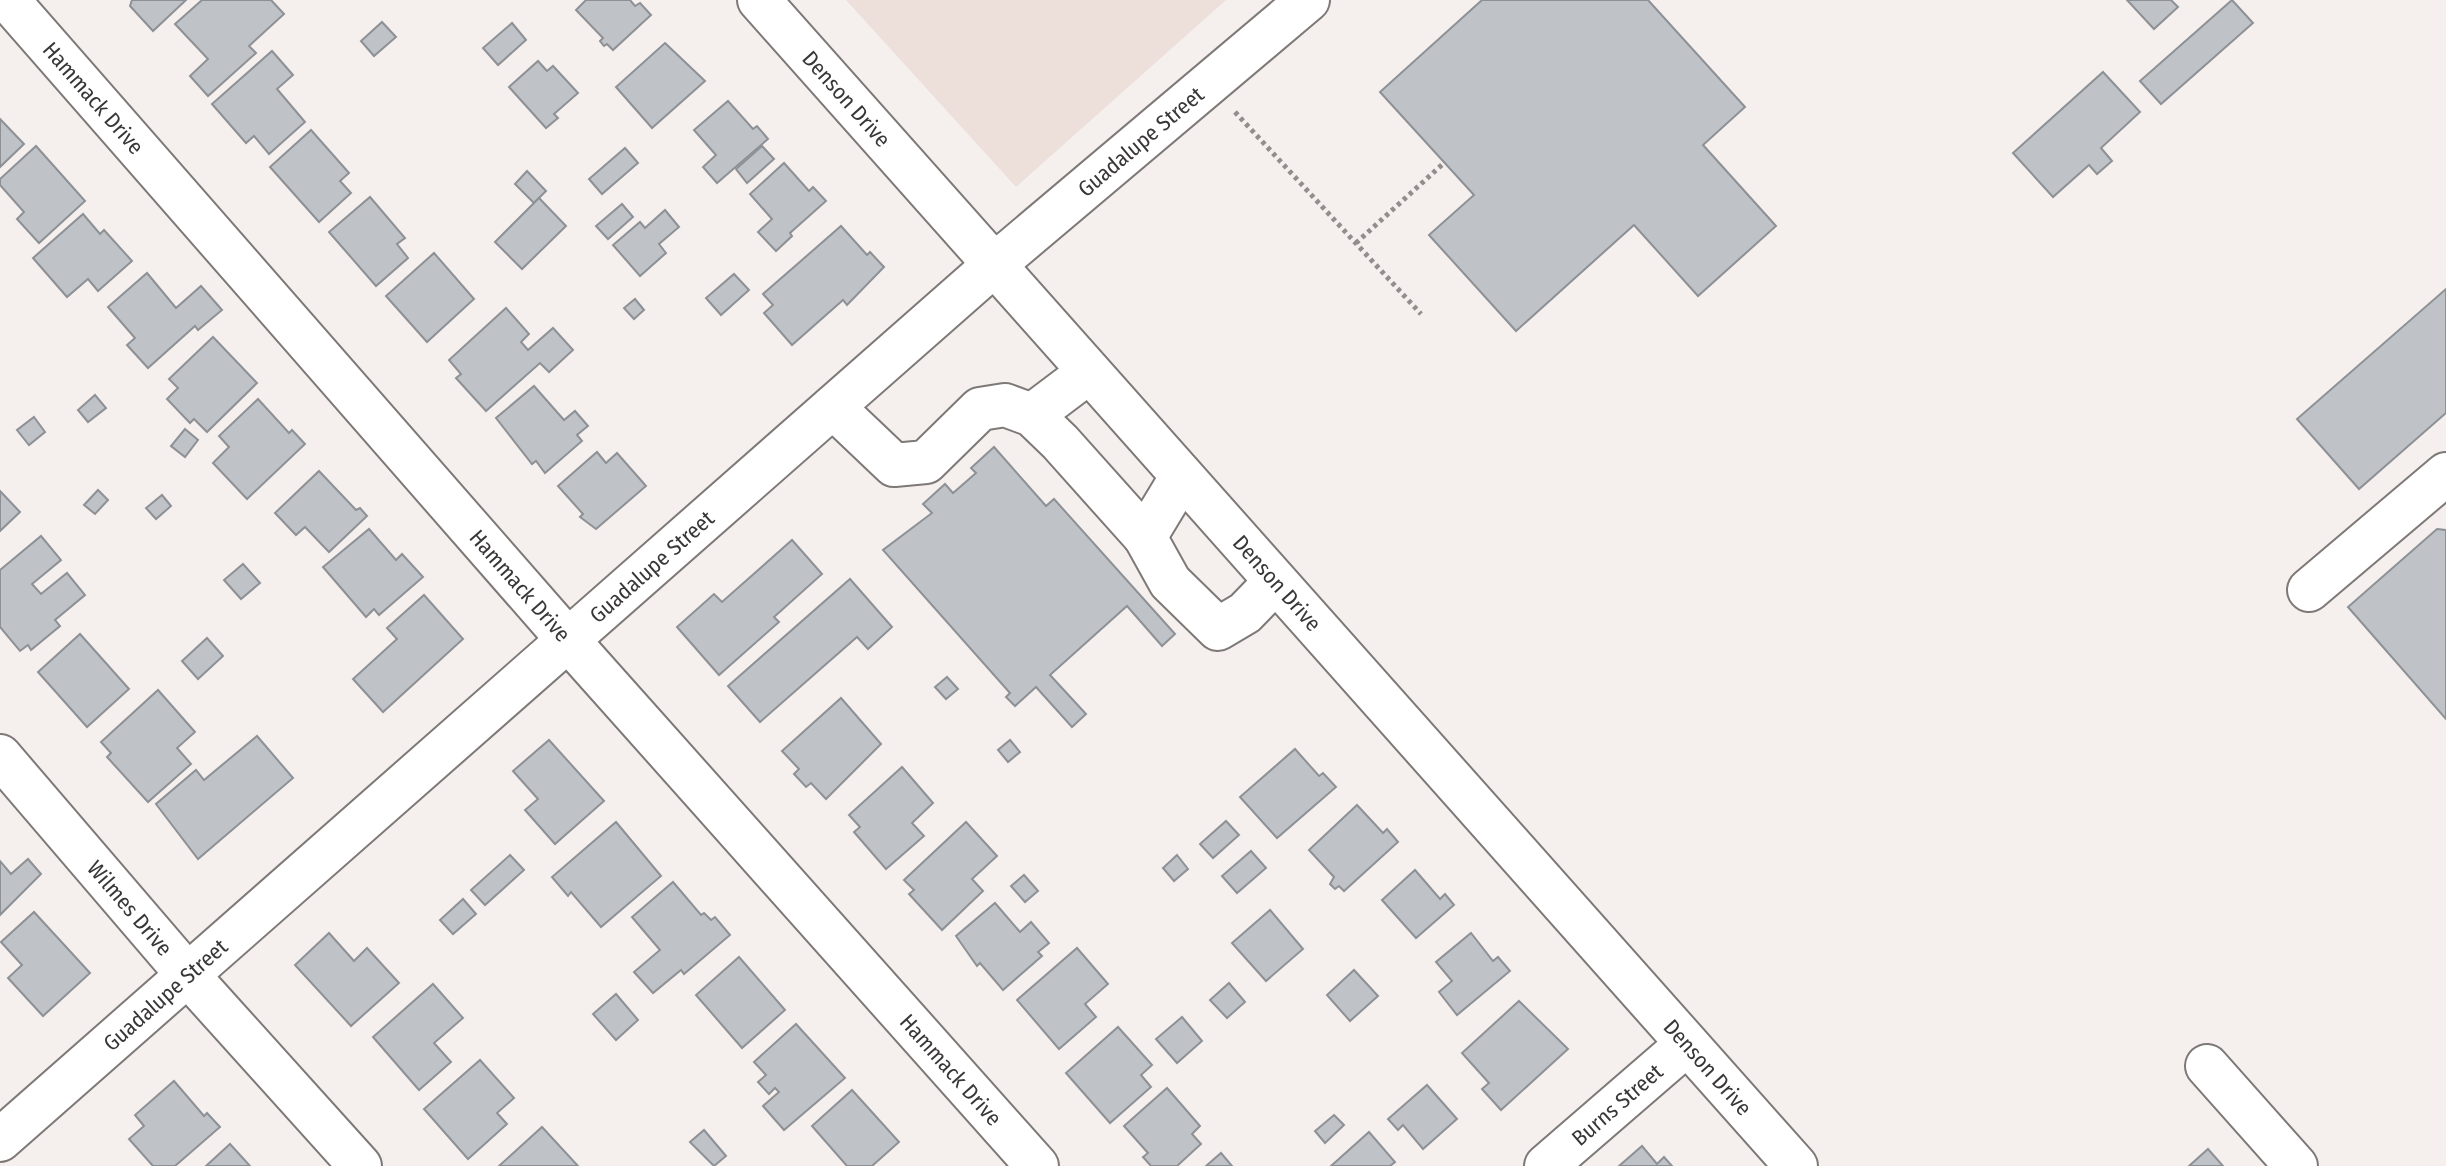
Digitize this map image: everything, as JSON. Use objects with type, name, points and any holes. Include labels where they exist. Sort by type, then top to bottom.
[{"type":"street","name":"Hammack Drive","points":[[8,0],[568,640],[1037,1166]]},
{"type":"street","name":"Denson Drive","points":[[759,0],[1796,1166]]},
{"type":"street","name":"Guadalupe Street","points":[[0,1140],[186,973],[994,265],[1308,0]]},
{"type":"street","points":[[1032,415],[1089,372]]},
{"type":"street","points":[[833,407],[894,465],[926,462],[980,409],[1005,405],[1032,415],[1145,537],[1170,582],[1218,629],[1245,613],[1275,582]]},
{"type":"street","points":[[2309,590],[2446,474]]},
{"type":"street","points":[[1145,537],[1182,476]]},
{"type":"street","name":"Wilmes Drive","points":[[0,756],[186,973],[360,1166]]},
{"type":"street","name":"Burns Street","points":[[1546,1166],[1687,1044]]},
{"type":"street","points":[[2207,1066],[2296,1166]]},
{"type":"path","points":[[1235,112],[1421,314]]},
{"type":"path","points":[[1356,243],[1445,162]]},
{"type":"shaded area","points":[[846,0],[1226,0],[1016,187]]},
{"type":"building","points":[[132,0],[186,0],[153,31],[130,6]]},
{"type":"building","points":[[202,0],[271,0],[284,14],[249,46],[256,53],[208,96],[190,76],[208,59],[175,24]]},
{"type":"building","points":[[586,0],[630,0],[635,6],[640,3],[651,15],[613,50],[607,44],[604,46],[600,41],[603,38],[576,10]]},
{"type":"building","points":[[1482,0],[1648,0],[1745,107],[1703,145],[1776,226],[1698,296],[1634,225],[1516,331],[1429,235],[1474,195],[1380,92]]},
{"type":"building","points":[[2127,0],[2171,0],[2178,7],[2154,29]]},
{"type":"building","points":[[2232,0],[2253,23],[2161,104],[2140,81]]},
{"type":"building","points":[[382,22],[396,37],[374,56],[361,41]]},
{"type":"building","points":[[512,23],[526,40],[498,65],[483,48]]},
{"type":"building","points":[[665,43],[705,81],[652,128],[616,87]]},
{"type":"building","points":[[272,51],[293,75],[277,89],[305,122],[269,154],[254,136],[246,143],[212,104]]},
{"type":"building","points":[[538,61],[547,71],[553,66],[578,93],[554,114],[558,118],[546,128],[509,87]]},
{"type":"building","points":[[2103,72],[2140,112],[2101,148],[2112,161],[2097,174],[2089,165],[2053,197],[2013,153]]},
{"type":"building","points":[[728,101],[753,129],[757,126],[768,139],[717,183],[703,167],[716,155],[694,130]]},
{"type":"building","points":[[0,119],[24,144],[0,167]]},
{"type":"building","points":[[311,130],[349,173],[340,181],[351,193],[319,222],[270,167]]},
{"type":"building","points":[[36,146],[85,201],[39,243],[17,219],[24,212],[0,185],[0,179]]},
{"type":"building","points":[[762,146],[774,159],[747,183],[736,169]]},
{"type":"building","points":[[625,148],[638,163],[602,194],[589,179]]},
{"type":"building","points":[[784,163],[809,191],[813,187],[826,201],[790,233],[792,236],[776,251],[758,232],[772,219],[750,194]]},
{"type":"building","points":[[527,171],[546,191],[534,203],[515,184]]},
{"type":"building","points":[[370,197],[405,238],[397,244],[408,258],[376,286],[329,232]]},
{"type":"building","points":[[539,198],[566,226],[522,269],[495,242]]},
{"type":"building","points":[[622,204],[633,217],[608,239],[596,226]]},
{"type":"building","points":[[665,210],[679,227],[659,244],[666,253],[640,276],[613,245],[640,222],[645,228]]},
{"type":"building","points":[[83,214],[100,234],[104,230],[132,261],[98,291],[88,279],[67,297],[33,258]]},
{"type":"building","points":[[841,226],[867,255],[870,252],[884,267],[847,305],[843,300],[792,345],[764,313],[773,305],[763,294]]},
{"type":"building","points":[[434,253],[474,299],[427,342],[386,296]]},
{"type":"building","points":[[147,273],[176,308],[201,286],[222,310],[198,330],[195,326],[148,368],[127,345],[135,338],[108,307]]},
{"type":"building","points":[[734,274],[749,290],[721,315],[706,298]]},
{"type":"building","points":[[2446,289],[2446,413],[2359,489],[2297,419]]},
{"type":"building","points":[[635,299],[644,310],[634,319],[624,308]]},
{"type":"building","points":[[506,308],[529,334],[521,342],[528,350],[553,328],[573,350],[549,372],[540,363],[486,411],[456,378],[461,374],[449,360]]},
{"type":"building","points":[[213,337],[257,383],[207,432],[194,419],[190,423],[167,399],[178,388],[169,379]]},
{"type":"building","points":[[534,386],[564,420],[575,411],[588,426],[577,435],[582,441],[545,473],[536,461],[532,464],[496,418]]},
{"type":"building","points":[[95,395],[106,408],[88,422],[78,410]]},
{"type":"building","points":[[258,399],[289,433],[292,430],[305,444],[247,499],[213,463],[229,447],[219,436]]},
{"type":"building","points":[[34,417],[45,432],[29,445],[17,430]]},
{"type":"building","points":[[185,429],[198,440],[185,457],[171,446]]},
{"type":"building","points":[[994,447],[1046,506],[1054,499],[1175,634],[1162,646],[1127,606],[1050,675],[1086,714],[1072,727],[1036,687],[1015,706],[1006,697],[1010,693],[883,550],[932,513],[923,504],[945,484],[953,493],[976,473],[971,468]]},
{"type":"building","points":[[597,452],[606,463],[617,453],[646,486],[596,529],[580,517],[583,514],[558,486]]},
{"type":"building","points":[[319,471],[356,510],[360,508],[367,516],[329,552],[305,527],[296,535],[275,513]]},
{"type":"building","points":[[98,490],[108,500],[95,514],[84,505]]},
{"type":"building","points":[[0,491],[20,512],[0,531]]},
{"type":"building","points":[[162,495],[171,506],[156,519],[146,508]]},
{"type":"building","points":[[369,529],[396,560],[402,554],[423,577],[379,615],[374,609],[366,617],[323,567]]},
{"type":"building","points":[[2437,529],[2446,530],[2446,719],[2348,607]]},
{"type":"building","points":[[41,536],[61,560],[32,584],[41,594],[67,573],[85,595],[55,620],[60,626],[31,650],[28,645],[20,651],[0,627],[0,570]]},
{"type":"building","points":[[792,540],[822,574],[774,617],[779,622],[719,675],[677,627],[714,594],[722,602]]},
{"type":"building","points":[[243,564],[260,583],[241,599],[224,580]]},
{"type":"building","points":[[850,579],[892,627],[868,649],[857,637],[760,722],[728,686]]},
{"type":"building","points":[[424,595],[463,639],[383,712],[353,679],[397,639],[387,628]]},
{"type":"building","points":[[80,634],[129,689],[87,727],[38,672]]},
{"type":"building","points":[[207,638],[223,656],[198,679],[182,661]]},
{"type":"building","points":[[947,677],[958,689],[946,699],[935,687]]},
{"type":"building","points":[[158,690],[195,732],[177,748],[191,764],[148,802],[107,757],[111,753],[101,742]]},
{"type":"building","points":[[841,698],[881,744],[826,799],[811,783],[806,787],[794,774],[799,769],[782,751]]},
{"type":"building","points":[[257,736],[293,778],[198,859],[156,804],[196,770],[204,780]]},
{"type":"building","points":[[549,740],[604,801],[555,844],[525,810],[538,799],[513,771]]},
{"type":"building","points":[[1010,740],[1020,752],[1008,762],[998,750]]},
{"type":"building","points":[[1295,749],[1319,776],[1323,773],[1336,787],[1277,838],[1240,797]]},
{"type":"building","points":[[902,767],[933,803],[912,823],[924,836],[886,869],[854,832],[860,827],[849,815]]},
{"type":"building","points":[[1357,805],[1383,833],[1387,829],[1398,842],[1344,891],[1330,884],[1334,877],[1309,850]]},
{"type":"building","points":[[1226,821],[1239,835],[1213,858],[1200,844]]},
{"type":"building","points":[[616,822],[661,876],[601,927],[571,892],[568,896],[552,877]]},
{"type":"building","points":[[966,822],[997,856],[972,879],[983,891],[942,930],[909,894],[914,890],[904,880]]},
{"type":"building","points":[[1251,851],[1266,868],[1237,893],[1222,876]]},
{"type":"building","points":[[510,855],[524,870],[485,905],[471,890]]},
{"type":"building","points":[[1177,855],[1188,869],[1174,881],[1163,868]]},
{"type":"building","points":[[28,859],[41,874],[0,915],[0,861],[11,874]]},
{"type":"building","points":[[1415,870],[1440,899],[1445,894],[1454,905],[1416,938],[1382,900]]},
{"type":"building","points":[[1024,875],[1038,891],[1025,902],[1011,886]]},
{"type":"building","points":[[673,882],[701,915],[704,913],[711,920],[715,917],[730,935],[684,974],[681,970],[653,993],[634,972],[660,950],[632,917]]},
{"type":"building","points":[[463,899],[476,914],[453,934],[440,920]]},
{"type":"building","points":[[995,903],[1020,932],[1031,922],[1049,943],[1038,952],[1042,956],[1003,990],[980,963],[977,966],[956,936]]},
{"type":"building","points":[[1270,910],[1303,949],[1266,981],[1232,943]]},
{"type":"building","points":[[34,912],[90,973],[43,1016],[8,978],[22,965],[1,942]]},
{"type":"building","points":[[329,933],[354,961],[367,948],[399,983],[351,1026],[295,965]]},
{"type":"building","points":[[1471,933],[1493,961],[1498,957],[1510,971],[1457,1015],[1439,992],[1452,981],[1436,962]]},
{"type":"building","points":[[1077,948],[1108,984],[1085,1004],[1096,1017],[1059,1049],[1017,1000]]},
{"type":"building","points":[[739,957],[785,1010],[742,1048],[696,995]]},
{"type":"building","points":[[1354,970],[1378,996],[1350,1021],[1327,995]]},
{"type":"building","points":[[1229,983],[1245,1002],[1227,1018],[1210,1000]]},
{"type":"building","points":[[433,984],[463,1018],[434,1043],[451,1062],[419,1090],[373,1037]]},
{"type":"building","points":[[616,994],[638,1020],[616,1040],[593,1014]]},
{"type":"building","points":[[1519,1001],[1568,1049],[1501,1110],[1482,1089],[1489,1083],[1462,1053]]},
{"type":"building","points":[[1182,1017],[1202,1041],[1177,1063],[1156,1039]]},
{"type":"building","points":[[796,1024],[845,1078],[784,1130],[763,1106],[779,1092],[775,1088],[769,1094],[758,1082],[766,1075],[754,1062]]},
{"type":"building","points":[[1118,1027],[1152,1065],[1141,1075],[1151,1087],[1110,1123],[1066,1073]]},
{"type":"building","points":[[480,1060],[514,1098],[497,1113],[507,1124],[468,1159],[424,1109]]},
{"type":"building","points":[[174,1081],[204,1116],[207,1113],[220,1127],[175,1166],[153,1166],[129,1139],[144,1126],[135,1115]]},
{"type":"building","points":[[1427,1085],[1457,1119],[1423,1149],[1403,1125],[1398,1130],[1388,1119]]},
{"type":"building","points":[[1167,1088],[1200,1126],[1192,1134],[1201,1144],[1177,1166],[1151,1166],[1143,1157],[1148,1153],[1124,1126]]},
{"type":"building","points":[[852,1090],[899,1142],[872,1166],[847,1166],[812,1126]]},
{"type":"building","points":[[1334,1115],[1344,1125],[1325,1143],[1315,1131]]},
{"type":"building","points":[[542,1127],[578,1166],[499,1166]]},
{"type":"building","points":[[704,1130],[726,1156],[714,1166],[690,1142]]},
{"type":"building","points":[[1369,1132],[1395,1162],[1390,1166],[1331,1166]]},
{"type":"building","points":[[230,1144],[250,1166],[206,1166]]},
{"type":"building","points":[[1642,1146],[1657,1164],[1664,1157],[1672,1166],[1619,1166]]},
{"type":"building","points":[[2208,1149],[2223,1166],[2189,1166]]},
{"type":"building","points":[[1221,1153],[1232,1166],[1206,1166]]}]
